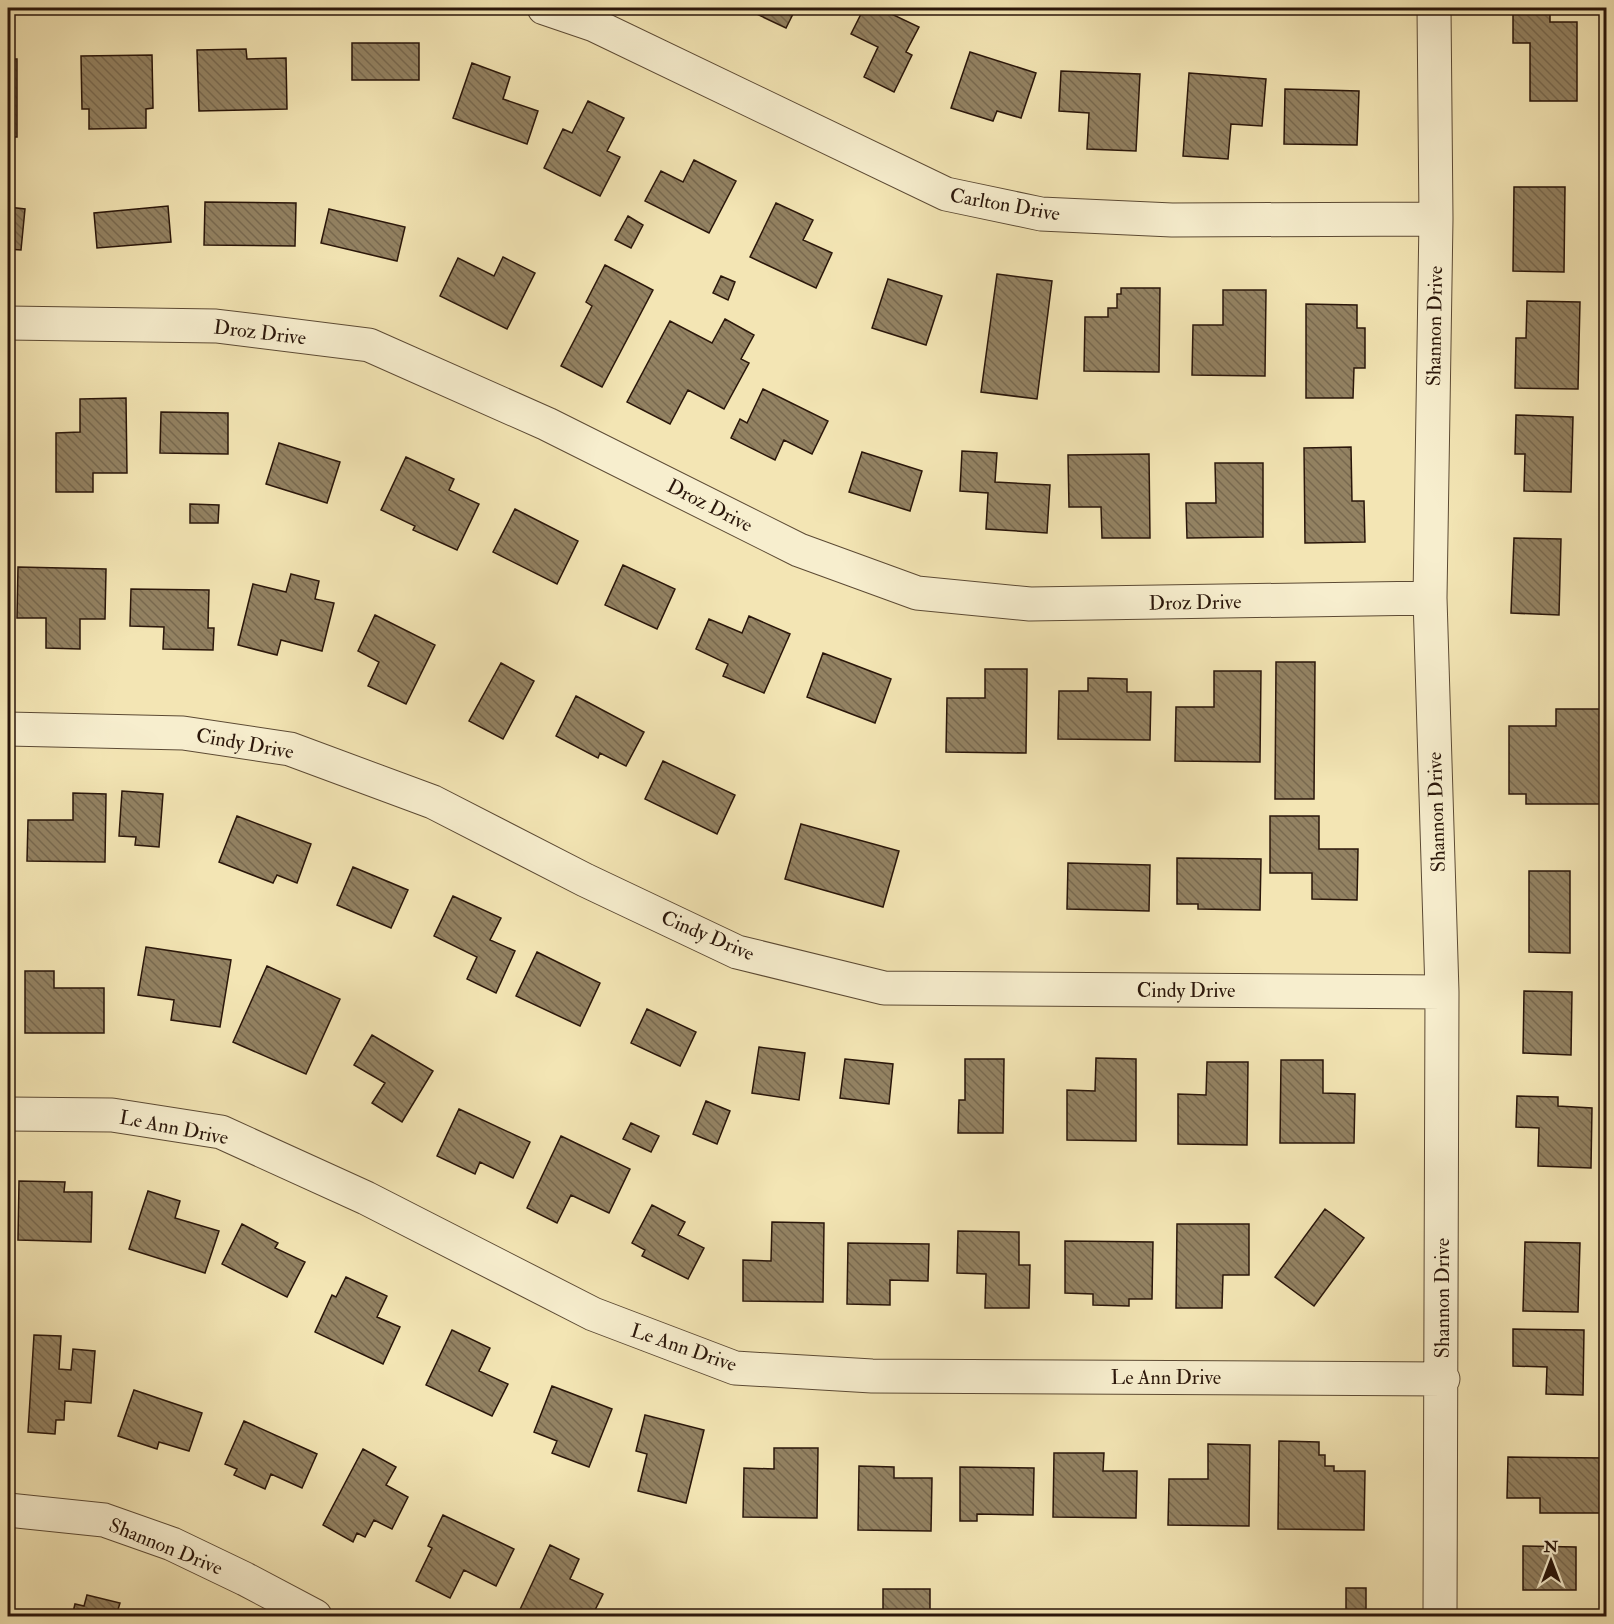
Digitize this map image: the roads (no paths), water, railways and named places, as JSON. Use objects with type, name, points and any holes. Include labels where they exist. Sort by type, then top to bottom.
[{"type":"street","name":"Carlton Drive","points":[[544,8],[594,25],[858,154],[946,194],[1041,214],[1172,220],[1436,219]]},
{"type":"street","name":"Shannon Drive","points":[[1434,8],[1436,219],[1430,598],[1442,992],[1443,1378],[1440,1617]]},
{"type":"street","name":"Droz Drive","points":[[8,323],[216,326],[369,345],[547,424],[799,550],[917,593],[1030,604],[1430,598]]},
{"type":"street","name":"Cindy Drive","points":[[8,729],[183,733],[290,749],[433,802],[585,880],[737,952],[884,988],[1442,992]]},
{"type":"street","name":"Le Ann Drive","points":[[8,1114],[112,1115],[221,1132],[366,1198],[593,1314],[735,1368],[872,1376],[1443,1378]]},
{"type":"street","name":"Shannon Drive","points":[[8,1510],[104,1520],[172,1544],[245,1579],[315,1617]]}]
